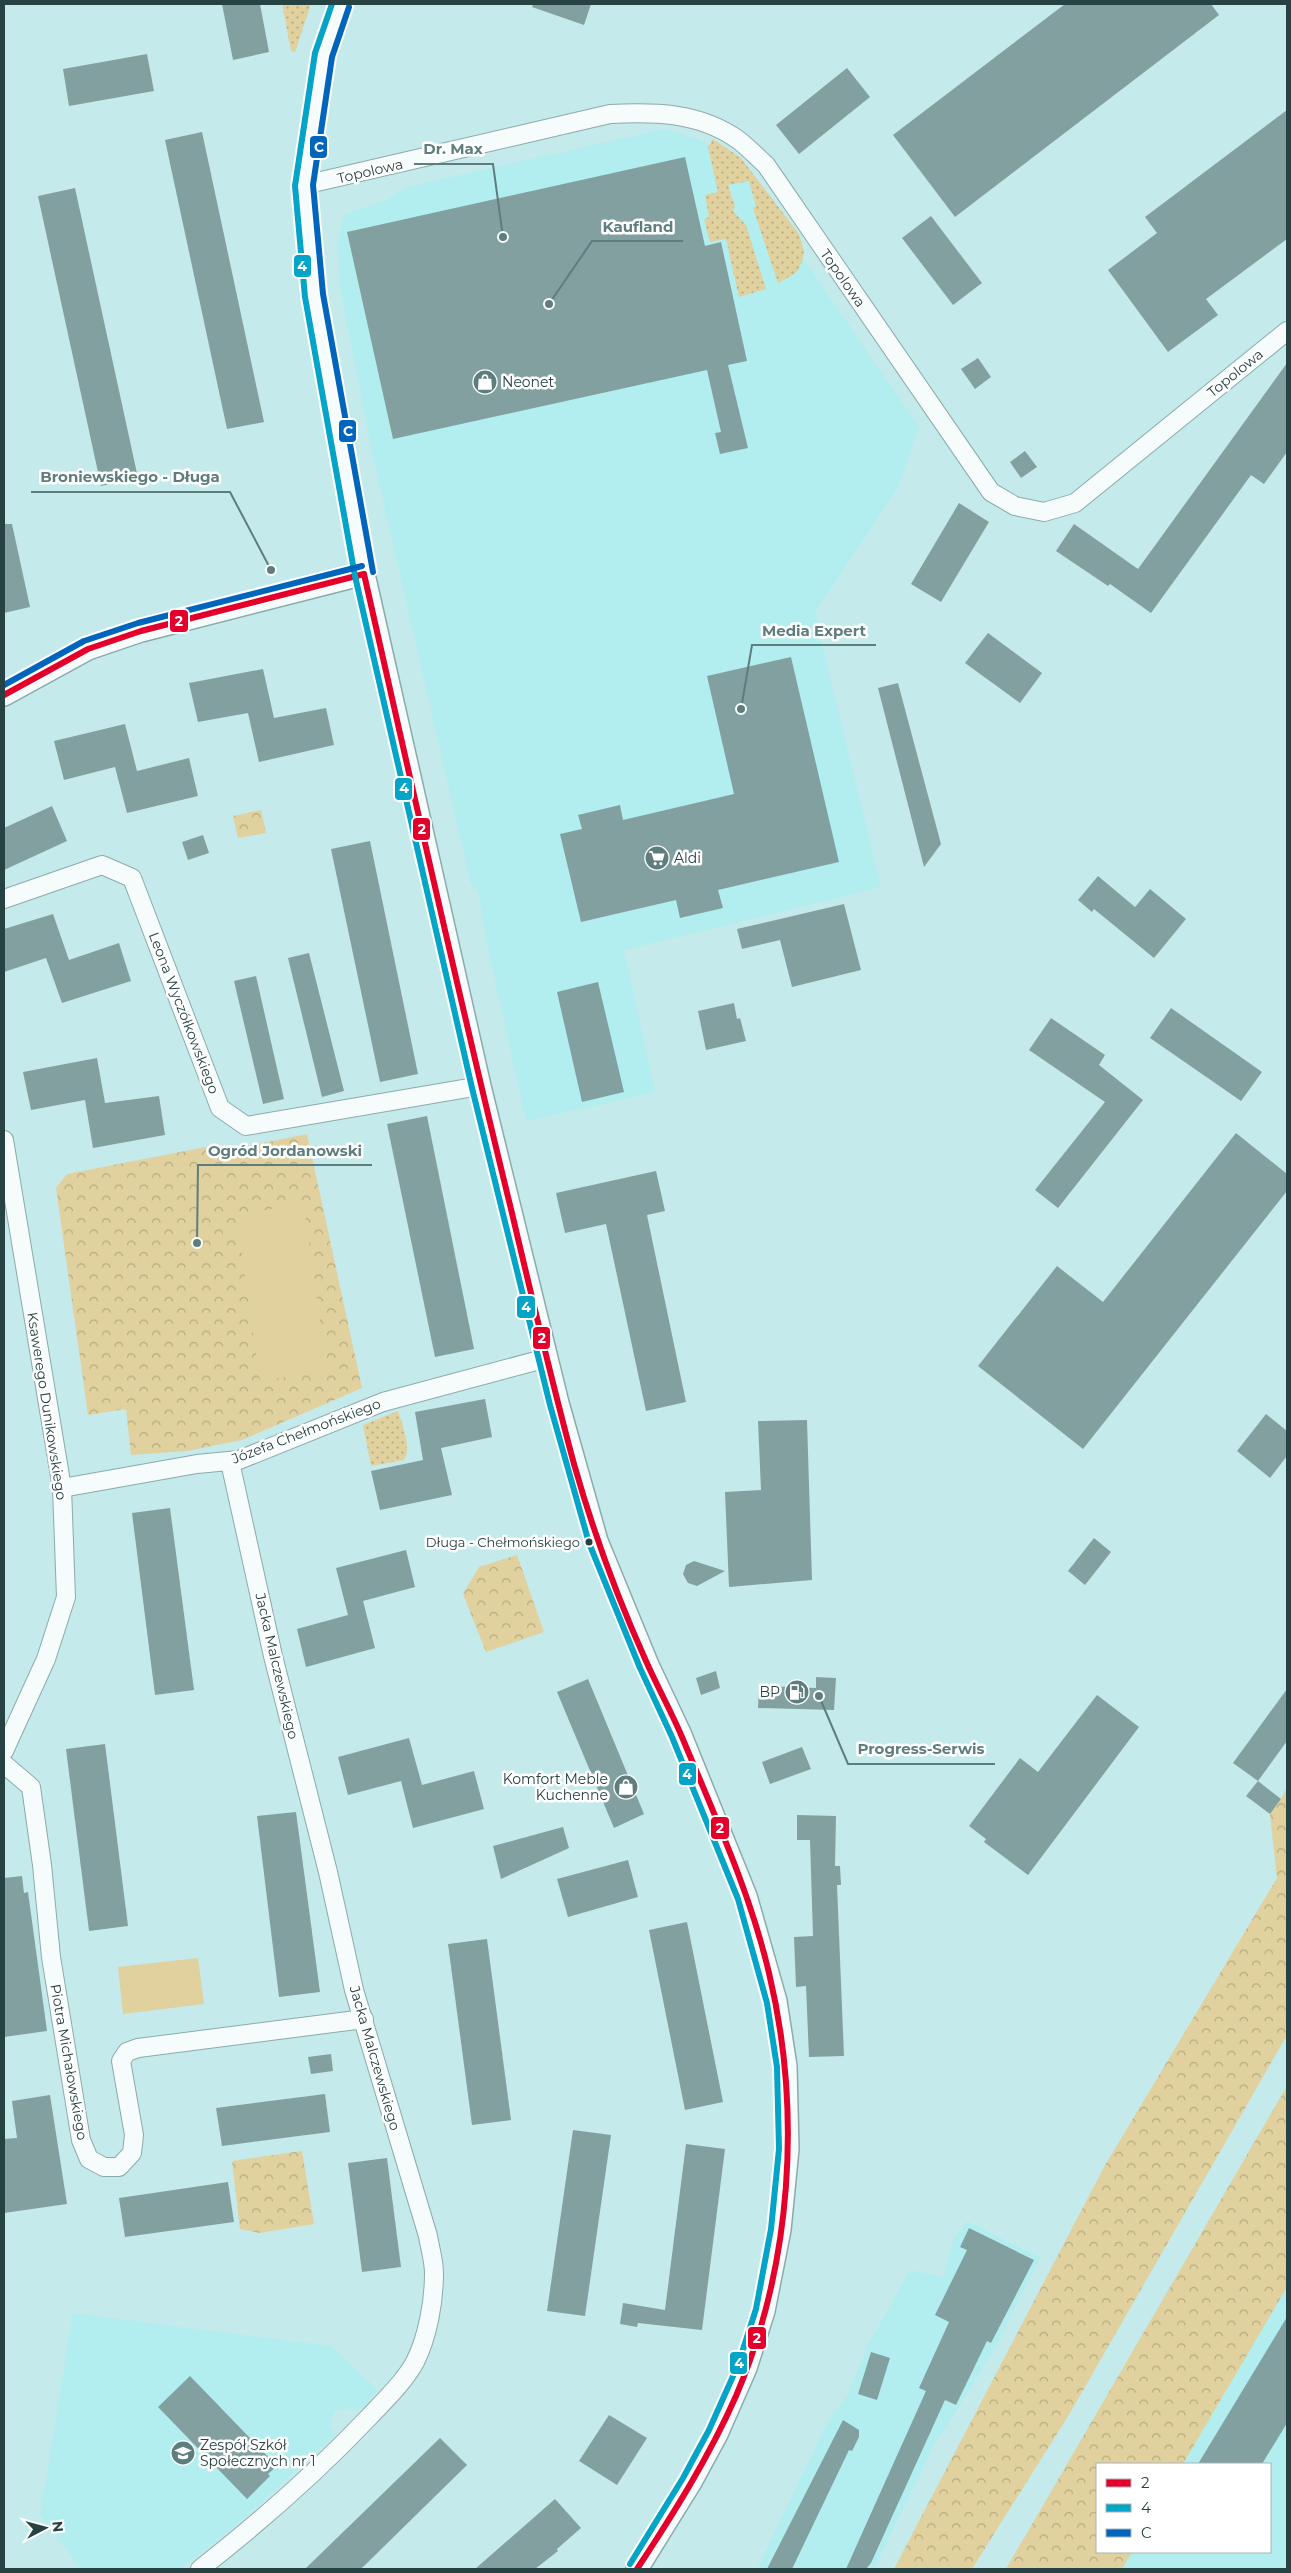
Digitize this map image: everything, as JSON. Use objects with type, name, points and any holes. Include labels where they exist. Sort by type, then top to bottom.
[{"type":"street","points":[[341,4],[323,55],[304,185],[314,296],[364,574],[480,1086],[575,1469],[597,1540],[648,1665],[680,1734],[746,1896],[776,2000],[786,2066],[788,2149],[780,2230],[764,2311],[746,2368],[717,2434],[691,2482],[637,2569]]},
{"type":"street","name":"Topolowa","points":[[304,185],[610,114],[654,112],[685,116],[712,125],[738,140],[766,165],[991,492],[1015,506],[1044,512],[1076,503],[1287,331]]},
{"type":"street","points":[[4,695],[88,650],[141,630],[364,574]]},
{"type":"street","name":"Leona Wyczółkowskiego","points":[[4,899],[102,865],[132,878],[220,1108],[246,1126],[480,1086]]},
{"type":"street","name":"Ksawerego Dunikowskiego","points":[[4,1140],[62,1488],[66,1597],[46,1659],[4,1751]]},
{"type":"street","name":"Józefa Chełmońskiego","points":[[62,1488],[197,1464],[238,1460],[383,1402],[547,1358]]},
{"type":"street","name":"Jacka Malczewskiego","points":[[200,2569],[256,2526],[354,2432],[396,2388],[415,2363],[422,2344],[434,2293],[434,2271],[428,2236],[354,1990],[328,1872],[273,1656],[230,1462]]},
{"type":"street","name":"Piotra Michałowskiego","points":[[4,1764],[31,1786],[62,2037],[81,2140],[89,2159],[104,2167],[119,2167],[132,2153],[134,2135],[121,2061],[126,2052],[138,2048],[364,2019]]},
{"type":"shaded area","points":[[664,129],[698,139],[736,161],[919,427],[898,487],[816,610],[818,627],[881,887],[624,950],[655,1092],[526,1121],[489,953],[478,891],[471,885],[371,448],[340,286],[338,244],[343,215],[388,199],[407,187]]},
{"type":"shaded area","points":[[967,2221],[1040,2257],[997,2344],[946,2428],[937,2439],[874,2569],[757,2569],[828,2421],[848,2394],[868,2345],[910,2270],[944,2277],[953,2240]]},
{"type":"shaded area","points":[[1287,2287],[1287,2569],[1122,2569],[1131,2553],[1271,2553],[1271,2463],[1184,2463]]},
{"type":"shaded area","name":"Zespół Szkół Społecznych nr 1","points":[[73,2313],[331,2346],[378,2390],[362,2408],[335,2410],[330,2426],[335,2434],[243,2519],[180,2569],[81,2569],[40,2515]]},
{"type":"green space","points":[[282,4],[311,4],[295,52],[291,51]]},
{"type":"green space","points":[[713,139],[741,158],[799,234],[804,251],[802,262],[796,273],[778,283],[753,208],[756,206],[749,181],[728,185],[735,207],[733,211],[746,225],[766,289],[739,297],[726,239],[710,242],[704,219],[709,217],[705,195],[718,192],[708,147]]},
{"type":"green space","points":[[261,810],[266,833],[238,838],[233,816]]},
{"type":"green space","points":[[307,1134],[362,1388],[242,1440],[187,1451],[131,1455],[126,1409],[88,1415],[56,1188],[67,1174],[216,1145],[218,1152]]},
{"type":"green space","points":[[304,1205],[327,1371],[260,1381],[236,1214]]},
{"type":"green space","points":[[398,1411],[407,1443],[404,1460],[371,1466],[363,1425]]},
{"type":"green space","points":[[517,1555],[544,1632],[486,1652],[463,1594],[479,1567]]},
{"type":"green space","points":[[1287,1786],[1287,2035],[1070,2413],[972,2569],[894,2569],[1104,2167],[1277,1878],[1270,1814],[1281,1799]]},
{"type":"green space","points":[[198,1958],[204,2004],[123,2014],[118,1967]]},
{"type":"green space","points":[[1287,2086],[1287,2287],[1184,2463],[1096,2463],[1096,2553],[1131,2553],[1122,2569],[1006,2569]]},
{"type":"green space","points":[[302,2151],[314,2224],[259,2233],[240,2229],[232,2161]]},
{"type":"building","points":[[222,4],[260,4],[269,52],[233,60]]},
{"type":"building","points":[[533,4],[591,4],[584,25],[532,7]]},
{"type":"building","points":[[1065,4],[1211,4],[1219,15],[955,217],[893,135]]},
{"type":"building","points":[[147,54],[154,91],[69,106],[63,69]]},
{"type":"building","points":[[847,68],[870,97],[799,154],[776,125]]},
{"type":"building","points":[[1287,110],[1287,239],[1206,299],[1218,315],[1168,352],[1108,270],[1157,233],[1145,217]]},
{"type":"building","points":[[202,132],[264,422],[227,429],[165,140]]},
{"type":"building","points":[[685,157],[705,246],[721,242],[747,361],[728,365],[748,448],[720,454],[715,433],[721,432],[707,370],[393,439],[347,232]]},
{"type":"building","points":[[75,188],[138,478],[101,486],[38,196]]},
{"type":"building","points":[[931,216],[982,283],[953,305],[902,238]]},
{"type":"building","points":[[978,358],[991,377],[975,389],[961,369]]},
{"type":"building","points":[[1287,363],[1287,452],[1264,484],[1251,475],[1151,613],[1110,584],[1108,586],[1056,551],[1074,524],[1138,569]]},
{"type":"building","points":[[1025,451],[1037,467],[1021,478],[1010,462]]},
{"type":"building","points":[[959,503],[989,522],[941,602],[911,584]]},
{"type":"building","points":[[4,524],[12,524],[30,607],[4,613]]},
{"type":"building","points":[[988,633],[1042,673],[1020,703],[965,663]]},
{"type":"building","points":[[791,657],[839,862],[718,890],[723,908],[680,918],[676,900],[581,922],[560,834],[582,829],[578,815],[620,805],[623,820],[734,794],[707,676]]},
{"type":"building","points":[[263,669],[274,718],[326,708],[334,745],[259,762],[248,713],[198,722],[189,683]]},
{"type":"building","points":[[898,683],[941,844],[924,867],[878,688]]},
{"type":"building","points":[[125,724],[137,771],[189,758],[198,796],[127,813],[115,767],[64,780],[54,741]]},
{"type":"building","points":[[52,806],[67,841],[4,870],[4,828]]},
{"type":"building","points":[[203,835],[209,853],[188,860],[182,842]]},
{"type":"building","points":[[370,841],[418,1074],[380,1082],[331,849]]},
{"type":"building","points":[[1098,876],[1135,907],[1150,889],[1186,919],[1154,958],[1094,909],[1092,912],[1078,900]]},
{"type":"building","points":[[844,904],[861,970],[792,987],[780,940],[742,949],[737,929]]},
{"type":"building","points":[[53,914],[69,960],[119,943],[131,981],[62,1003],[46,958],[4,972],[4,929]]},
{"type":"building","points":[[309,953],[344,1091],[322,1097],[288,958]]},
{"type":"building","points":[[256,976],[284,1099],[263,1104],[234,981]]},
{"type":"building","points":[[598,982],[624,1092],[582,1102],[557,992]]},
{"type":"building","points":[[734,1003],[737,1019],[740,1018],[746,1041],[706,1050],[698,1011]]},
{"type":"building","points":[[1171,1008],[1262,1072],[1241,1101],[1150,1038]]},
{"type":"building","points":[[1051,1018],[1105,1055],[1099,1065],[1143,1100],[1058,1208],[1035,1190],[1105,1102],[1029,1050]]},
{"type":"building","points":[[97,1058],[105,1103],[159,1096],[165,1135],[93,1148],[85,1100],[31,1110],[23,1072]]},
{"type":"building","points":[[427,1116],[474,1349],[435,1357],[387,1124]]},
{"type":"building","points":[[1236,1133],[1287,1174],[1287,1191],[1083,1449],[978,1366],[1057,1266],[1103,1302]]},
{"type":"building","points":[[656,1171],[665,1211],[647,1215],[686,1402],[646,1411],[606,1224],[565,1233],[556,1193]]},
{"type":"building","points":[[485,1399],[492,1437],[441,1448],[452,1495],[380,1510],[371,1471],[423,1460],[415,1412]]},
{"type":"building","points":[[1266,1414],[1287,1431],[1287,1456],[1270,1478],[1237,1451]]},
{"type":"building","points":[[807,1420],[812,1580],[729,1587],[725,1492],[761,1490],[758,1421]]},
{"type":"building","points":[[170,1508],[194,1690],[155,1695],[132,1513]]},
{"type":"building","points":[[1094,1538],[1111,1552],[1085,1585],[1068,1571]]},
{"type":"building","points":[[406,1550],[415,1587],[363,1601],[375,1648],[306,1667],[297,1629],[348,1615],[336,1568]]},
{"type":"building","points":[[694,1561],[725,1571],[697,1586],[688,1583],[683,1574],[686,1565]]},
{"type":"building","points":[[716,1671],[720,1688],[701,1695],[696,1678]]},
{"type":"building","name":"BP","points":[[816,1677],[836,1678],[834,1710],[758,1708],[759,1686],[816,1688]]},
{"type":"building","points":[[588,1679],[644,1814],[614,1828],[557,1692]]},
{"type":"building","points":[[1287,1689],[1287,1741],[1258,1781],[1233,1763]]},
{"type":"building","points":[[1097,1695],[1139,1727],[1028,1875],[984,1842],[986,1839],[969,1826],[1020,1758],[1038,1772]]},
{"type":"building","points":[[409,1738],[422,1785],[474,1771],[484,1809],[413,1828],[401,1781],[348,1795],[338,1757]]},
{"type":"building","points":[[105,1744],[128,1926],[89,1931],[66,1749]]},
{"type":"building","points":[[802,1747],[811,1769],[770,1784],[762,1762]]},
{"type":"building","points":[[1258,1781],[1281,1799],[1270,1814],[1246,1796]]},
{"type":"building","points":[[296,1812],[320,1992],[279,1997],[257,1816]]},
{"type":"building","points":[[797,1815],[836,1816],[835,1866],[840,1866],[841,1885],[837,1885],[844,2056],[809,2057],[806,1986],[796,1987],[794,1937],[813,1936],[810,1840],[797,1840]]},
{"type":"building","points":[[563,1827],[569,1848],[501,1879],[493,1846]]},
{"type":"building","points":[[628,1860],[638,1897],[568,1917],[557,1879]]},
{"type":"building","points":[[22,1876],[24,1893],[28,1892],[47,2031],[4,2037],[4,1878]]},
{"type":"building","points":[[687,1922],[723,2102],[685,2110],[649,1930]]},
{"type":"building","points":[[487,1939],[511,2120],[472,2125],[448,1944]]},
{"type":"building","points":[[331,2054],[333,2071],[311,2074],[308,2057]]},
{"type":"building","points":[[325,2094],[330,2132],[222,2146],[216,2108]]},
{"type":"building","points":[[50,2095],[67,2204],[4,2213],[4,2139],[17,2138],[12,2101]]},
{"type":"building","points":[[573,2130],[611,2135],[585,2316],[547,2311]]},
{"type":"building","points":[[686,2144],[725,2149],[702,2330],[638,2323],[637,2327],[620,2324],[623,2303],[665,2310]]},
{"type":"building","points":[[387,2158],[401,2267],[362,2272],[348,2163]]},
{"type":"building","points":[[228,2182],[234,2222],[125,2237],[119,2198]]},
{"type":"building","points":[[969,2228],[1034,2260],[991,2343],[987,2341],[956,2405],[945,2400],[871,2563],[866,2569],[846,2569],[926,2391],[919,2388],[949,2322],[935,2315],[967,2250],[960,2247]]},
{"type":"building","points":[[1287,2317],[1287,2423],[1263,2463],[1199,2463]]},
{"type":"building","points":[[871,2352],[890,2358],[877,2400],[858,2394]]},
{"type":"building","points":[[190,2376],[277,2466],[268,2474],[270,2476],[247,2499],[158,2407]]},
{"type":"building","points":[[609,2415],[647,2438],[617,2485],[579,2461]]},
{"type":"building","points":[[843,2420],[859,2430],[859,2437],[852,2451],[849,2450],[792,2569],[767,2569]]},
{"type":"building","points":[[440,2438],[467,2465],[363,2567],[360,2569],[305,2569]]},
{"type":"building","points":[[555,2499],[581,2528],[557,2549],[558,2551],[535,2569],[475,2569]]},
{"type":"transit line","name":"4","points":[[332,4],[315,53],[295,186],[305,297],[355,576],[472,1088],[550,1405],[589,1543],[640,1668],[672,1737],[738,1899],[767,2003],[777,2067],[779,2149],[771,2229],[756,2309],[738,2365],[709,2430],[683,2478],[630,2564]]},
{"type":"transit line","name":"C","points":[[349,7],[332,57],[313,185],[323,294],[373,572]]},
{"type":"transit line","name":"C","points":[[4,685],[84,641],[138,623],[362,566]]},
{"type":"transit line","name":"2","points":[[364,574],[473,1051],[541,1336],[574,1464],[597,1539],[625,1613],[682,1737],[742,1883],[769,1973],[779,2025],[786,2079],[788,2133],[786,2187],[780,2241],[769,2294],[755,2346],[726,2419],[690,2484],[637,2569]]},
{"type":"transit line","name":"2","points":[[4,695],[88,649],[141,631],[364,574]]},
{"type":"place","name":"Dr. Max","points":[[503,237]]},
{"type":"place","name":"Kaufland","points":[[549,304]]},
{"type":"place","name":"Neonet","points":[[485,382]]},
{"type":"place","name":"Broniewskiego - Długa","points":[[271,570]]},
{"type":"place","name":"Media Expert","points":[[741,709]]},
{"type":"place","name":"Aldi","points":[[657,858]]},
{"type":"place","name":"Ogród Jordanowski","points":[[197,1243]]},
{"type":"place","name":"Długa - Chełmońskiego","points":[[589,1542]]},
{"type":"place","name":"BP","points":[[797,1692]]},
{"type":"place","name":"Progress-Serwis","points":[[819,1696]]},
{"type":"place","name":"Komfort Meble Kuchenne","points":[[626,1787]]},
{"type":"place","name":"Zespół Szkół Społecznych nr 1","points":[[183,2453]]}]
